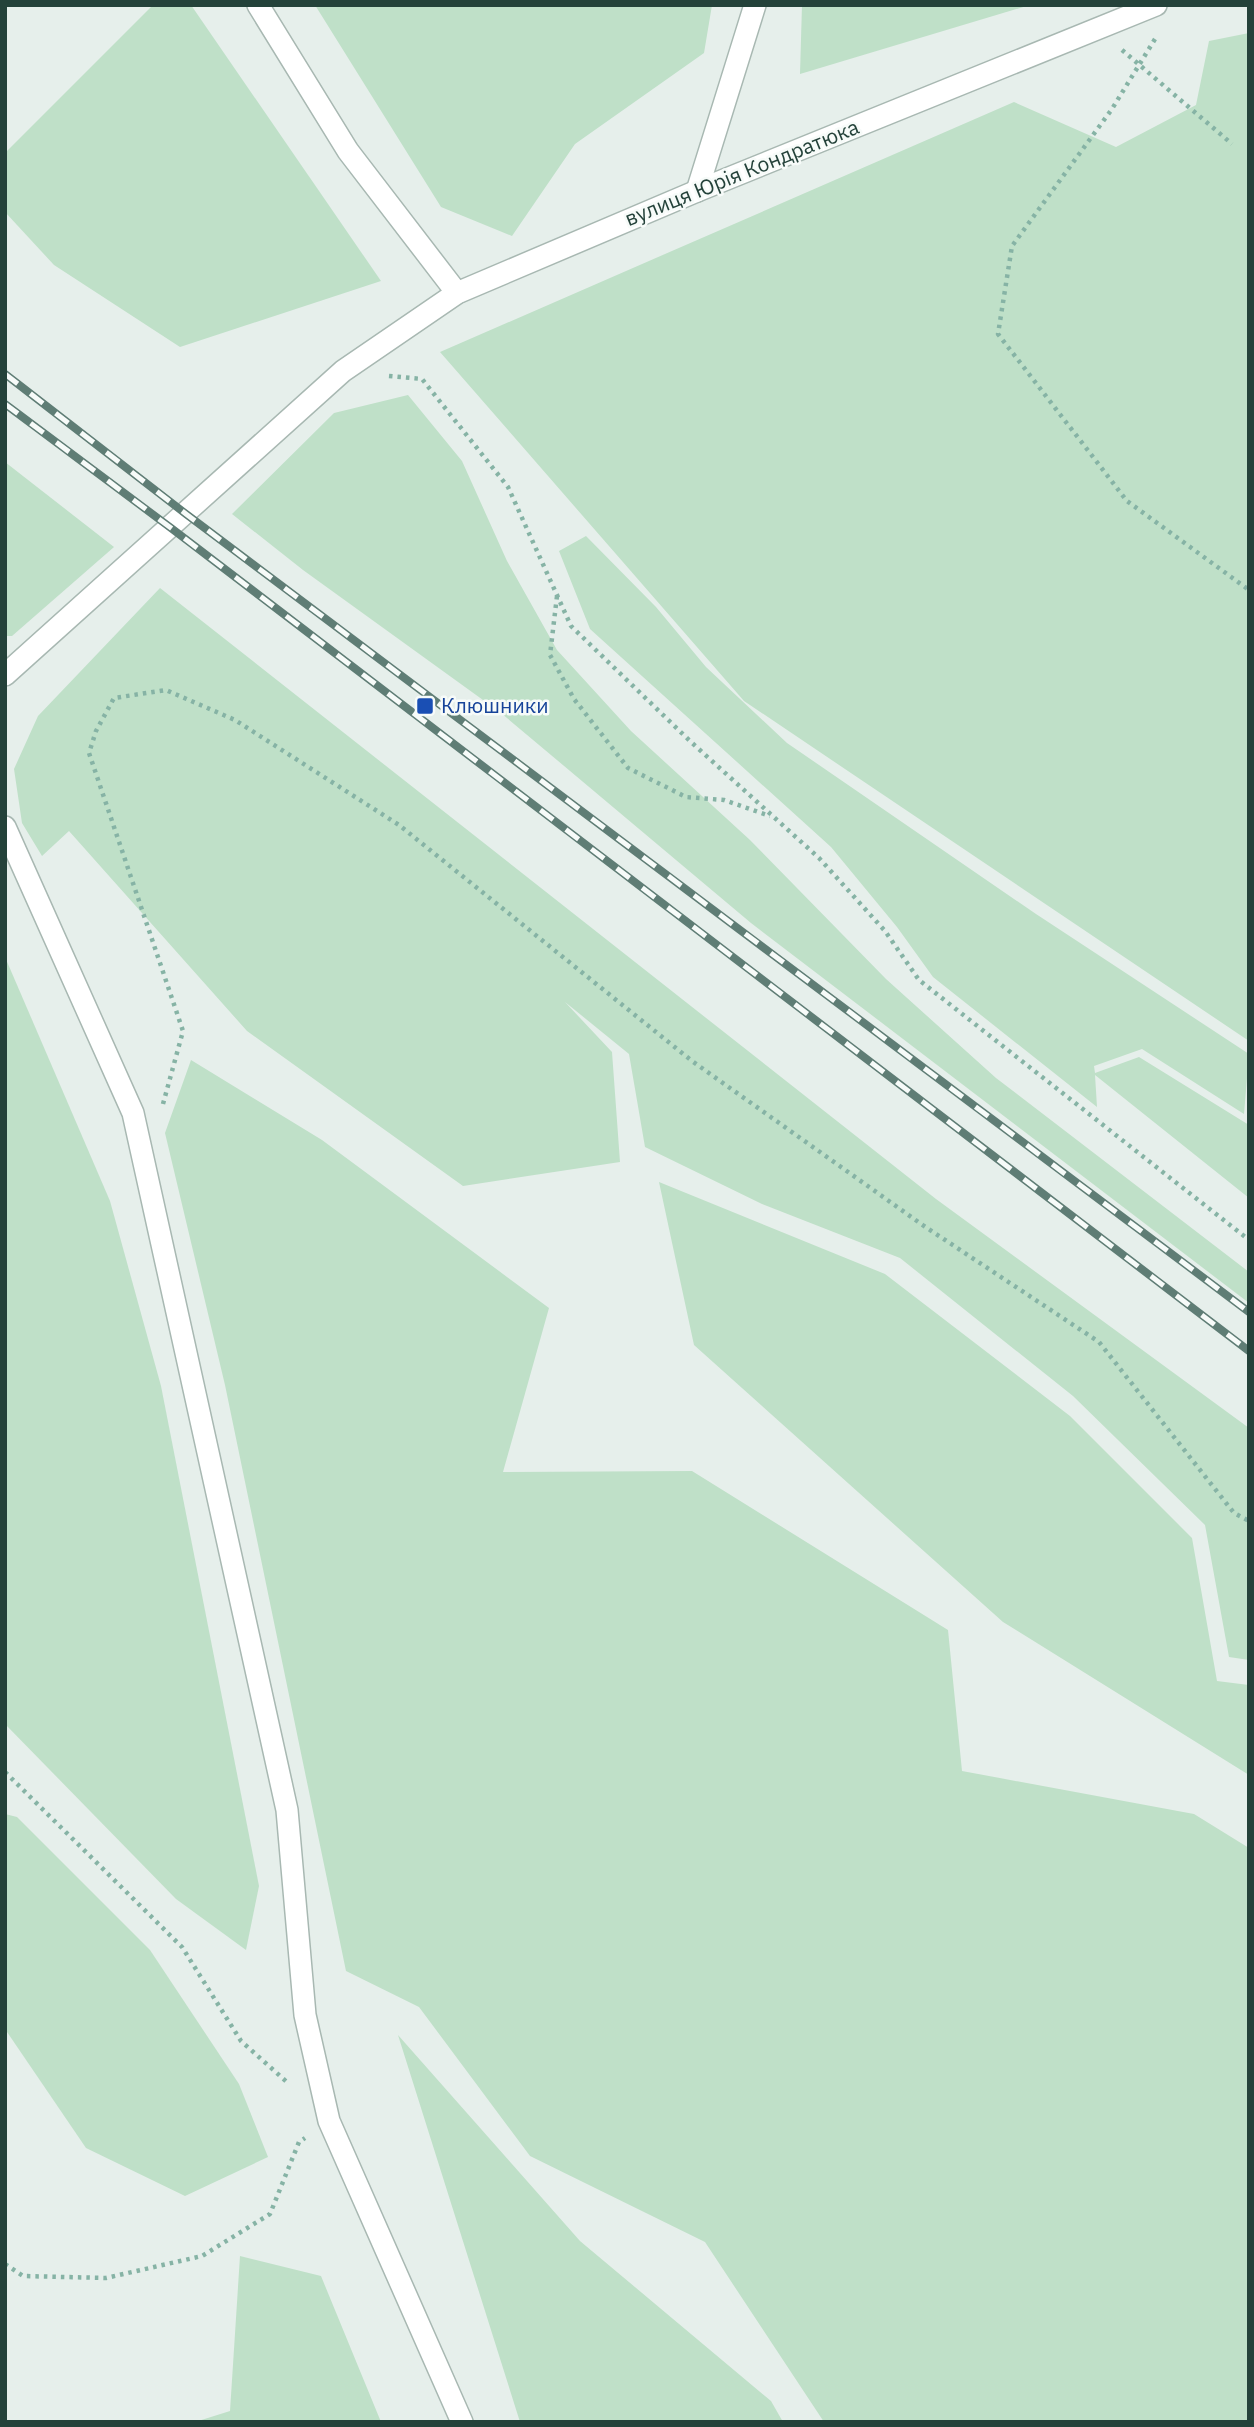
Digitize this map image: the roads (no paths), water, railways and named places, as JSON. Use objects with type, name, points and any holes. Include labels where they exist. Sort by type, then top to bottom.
[{"type":"street","points":[[258,5],[348,151],[457,293]]},
{"type":"street","points":[[697,191],[755,5]]},
{"type":"street","name":"вулиця Юрія Кондратюка","points":[[5,675],[343,371],[457,293],[697,191],[1156,5]]},
{"type":"street","points":[[5,827],[133,1113],[287,1810],[305,2015],[330,2121],[462,2422]]},
{"type":"railway","points":[[5,374],[186,514],[1249,1312]]},
{"type":"railway","points":[[5,404],[1249,1351]]},
{"type":"place","name":"Клюшники","points":[[425,706]]}]
